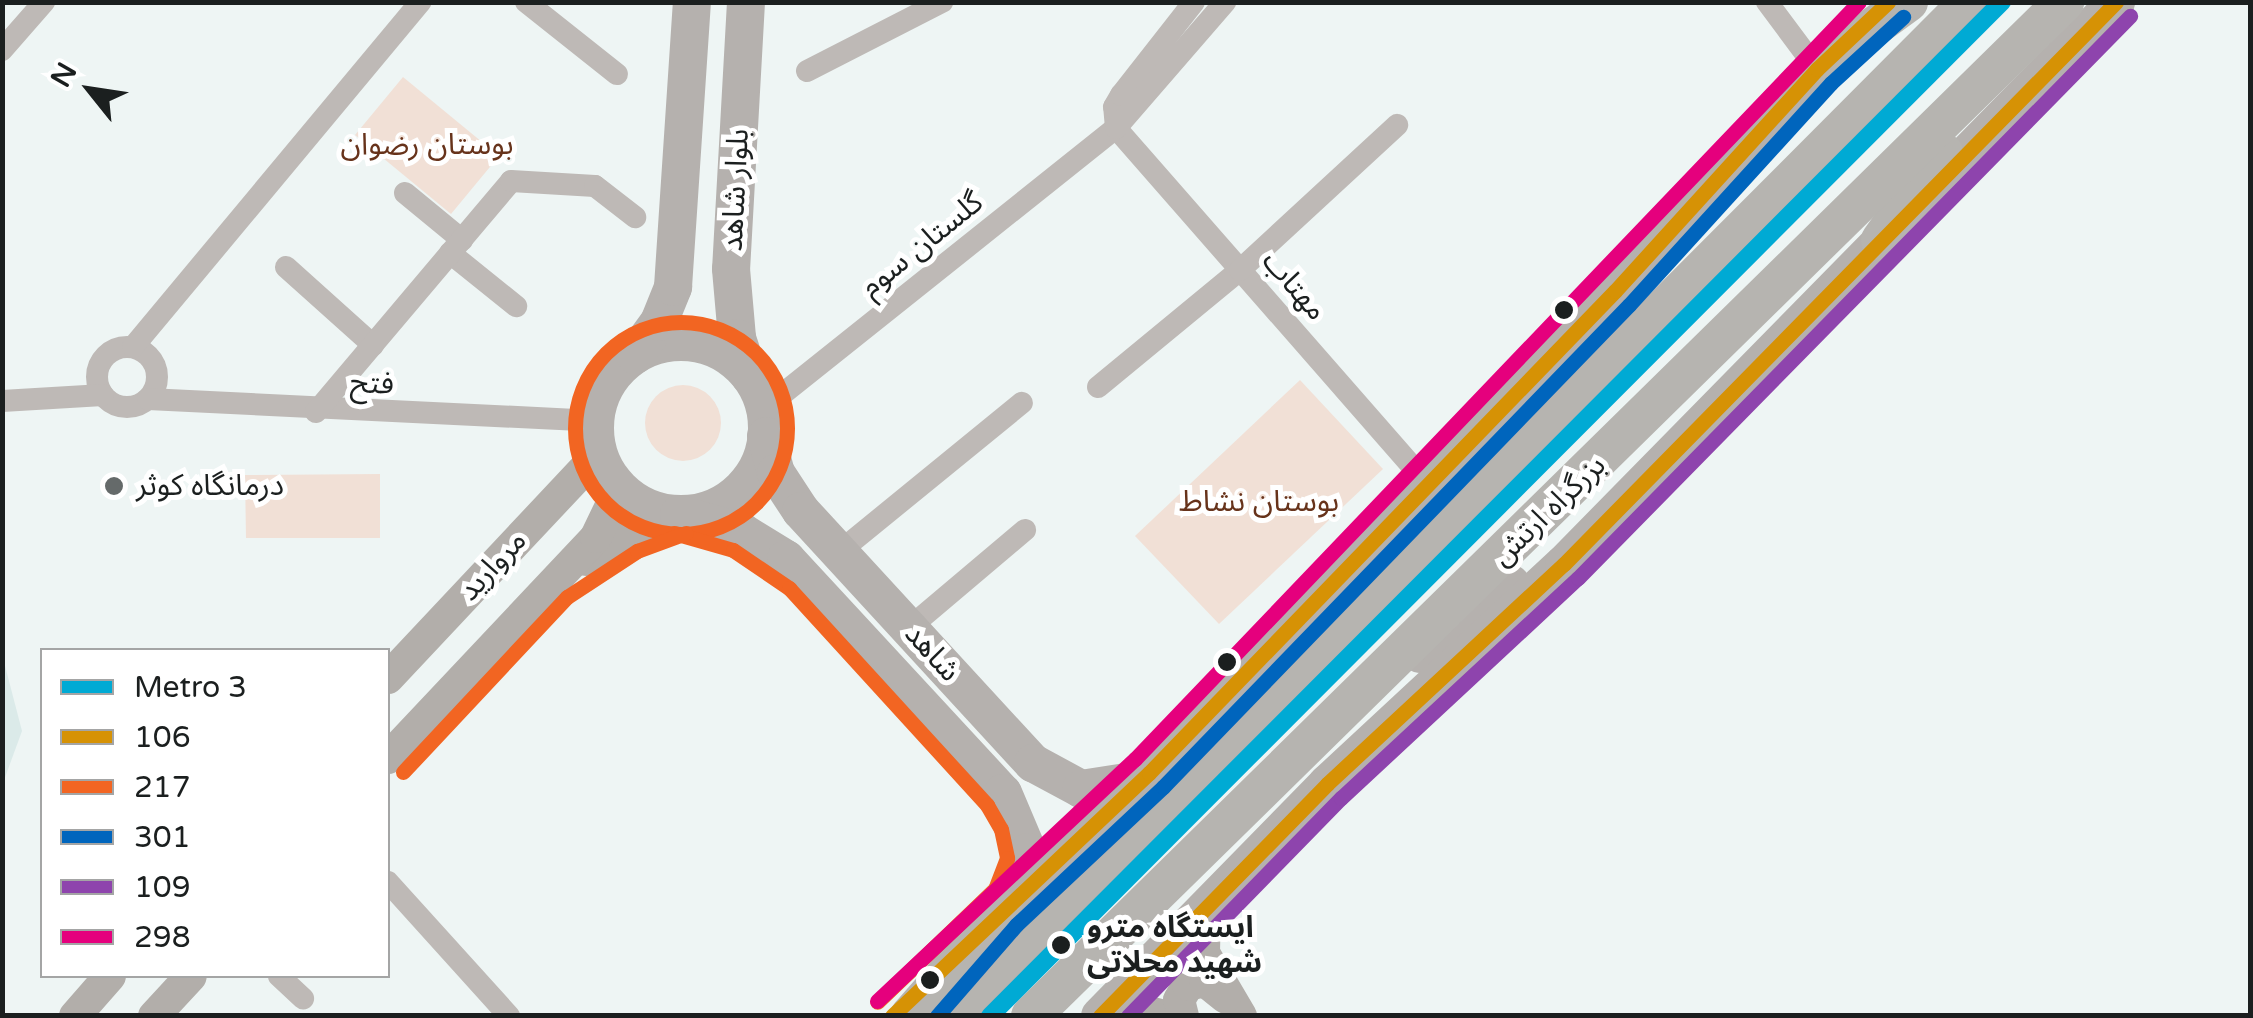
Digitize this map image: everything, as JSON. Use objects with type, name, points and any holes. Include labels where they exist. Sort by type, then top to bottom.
[{"type":"highway","points":[[1821,66],[1908,2]]},
{"type":"highway","name":"بزرگراه ارتش","points":[[958,1016],[1969,2]]},
{"type":"highway","name":"بزرگراه ارتش","points":[[1030,1016],[2064,2]]},
{"type":"highway","points":[[1881,240],[1938,158],[2094,2]]},
{"type":"highway","points":[[910,1016],[1002,912]]},
{"type":"main road","name":"بلوار شاهد","points":[[635,355],[659,322],[673,287],[692,2]]},
{"type":"main road","name":"بلوار شاهد","points":[[746,2],[732,269],[737,338],[760,407]]},
{"type":"main road","points":[[891,1016],[1149,773],[1615,291],[1821,66],[1888,2]]},
{"type":"main road","points":[[1100,1016],[1205,908],[1564,564],[1684,437],[2116,2]]},
{"type":"main road","points":[[390,756],[554,582],[611,514],[616,495],[601,450],[602,395],[635,355],[658,344],[708,346],[760,407],[756,468],[735,495],[628,533],[554,582]]},
{"type":"main road","name":"شاهد","points":[[760,407],[776,473],[840,552],[1033,763],[1062,784],[1091,790],[1122,786],[1149,773]]},
{"type":"main road","points":[[1323,729],[1517,580],[1684,437]]},
{"type":"main road","points":[[601,450],[652,509],[679,514]]},
{"type":"main road","name":"مروارید","points":[[390,676],[601,450]]},
{"type":"main road","name":"شاهد","points":[[679,514],[742,532],[786,559],[1003,793],[1020,822],[1028,860],[1023,882],[1002,912]]},
{"type":"main road","points":[[1003,793],[1014,798],[1032,793],[1038,781],[1033,763]]},
{"type":"main road","points":[[1205,908],[1204,952],[1233,1006]]},
{"type":"main road","points":[[76,1016],[108,978]]},
{"type":"main road","points":[[154,1016],[188,978]]},
{"type":"main road","points":[[1183,1016],[1179,1000],[1188,985],[1205,981],[1233,1006]]},
{"type":"main road","points":[[1110,1016],[1134,1008],[1164,1016]]},
{"type":"street","points":[[2,50],[44,2]]},
{"type":"street","points":[[102,395],[97,375],[105,356],[132,347],[397,14],[420,2]]},
{"type":"street","points":[[526,2],[616,74]]},
{"type":"street","points":[[807,71],[942,2]]},
{"type":"street","points":[[1116,128],[1121,95],[1194,2]]},
{"type":"street","name":"گلستان سوم","points":[[760,407],[1116,128],[1225,2]]},
{"type":"street","points":[[1767,2],[1821,66]]},
{"type":"street","points":[[1098,387],[1240,270],[1397,125]]},
{"type":"street","name":"مهتاب","points":[[1116,128],[1427,483]]},
{"type":"street","points":[[316,412],[510,182],[595,186],[634,218]]},
{"type":"street","points":[[405,194],[516,306]]},
{"type":"street","points":[[286,267],[373,345]]},
{"type":"street","points":[[2,401],[102,395],[120,406],[148,400],[157,383],[155,364],[132,347]]},
{"type":"street","name":"فتح","points":[[148,400],[316,412],[601,450]]},
{"type":"street","points":[[840,552],[1022,403]]},
{"type":"street","points":[[909,628],[1026,530]]},
{"type":"street","points":[[390,884],[508,1016]]},
{"type":"street","points":[[281,978],[303,998]]},
{"type":"shaded area","points":[[3,658],[22,731],[2,783]]},
{"type":"green space","name":"بوستان رضوان","points":[[403,77],[499,156],[451,214],[355,135]]},
{"type":"green space","name":"بوستان نشاط","points":[[1300,380],[1383,469],[1219,624],[1135,536]]},
{"type":"green space","points":[[683,385],[710,396],[721,423],[710,450],[683,461],[656,450],[645,423],[656,396]]},
{"type":"green space","points":[[380,474],[380,538],[246,538],[245,475]]},
{"type":"metro line","name":"3","points":[[990,1016],[2002,2]]},
{"type":"transit line","name":"298","points":[[877,1001],[1135,759],[1859,2]]},
{"type":"transit line","name":"106","points":[[892,1016],[1149,773],[1615,291],[1817,69],[1888,2]]},
{"type":"transit line","name":"106","points":[[1100,1016],[1327,784],[1564,564],[2116,2]]},
{"type":"transit line","name":"109","points":[[1128,1016],[1341,798],[1578,578],[2130,16]]},
{"type":"transit line","name":"301","points":[[937,1016],[1016,925],[1163,787],[1629,305],[1831,83],[1903,17]]},
{"type":"transit line","name":"217","points":[[681,322],[721,330],[756,353],[779,388],[787,428],[779,468],[756,503],[721,526],[681,534],[641,526],[606,503],[583,468],[575,428],[583,388],[606,353],[641,330],[681,322]]},
{"type":"transit line","name":"217","points":[[674,533],[733,550],[789,588],[987,805],[1001,829],[1007,858],[995,889],[877,1002]]},
{"type":"transit line","name":"217","points":[[403,772],[567,597],[637,551],[686,533]]},
{"type":"place","name":"درمانگاه کوثر","points":[[114,486]]},
{"type":"place","name":"ایستگاه مترو شهید محلاتی","points":[[1061,945]]}]
